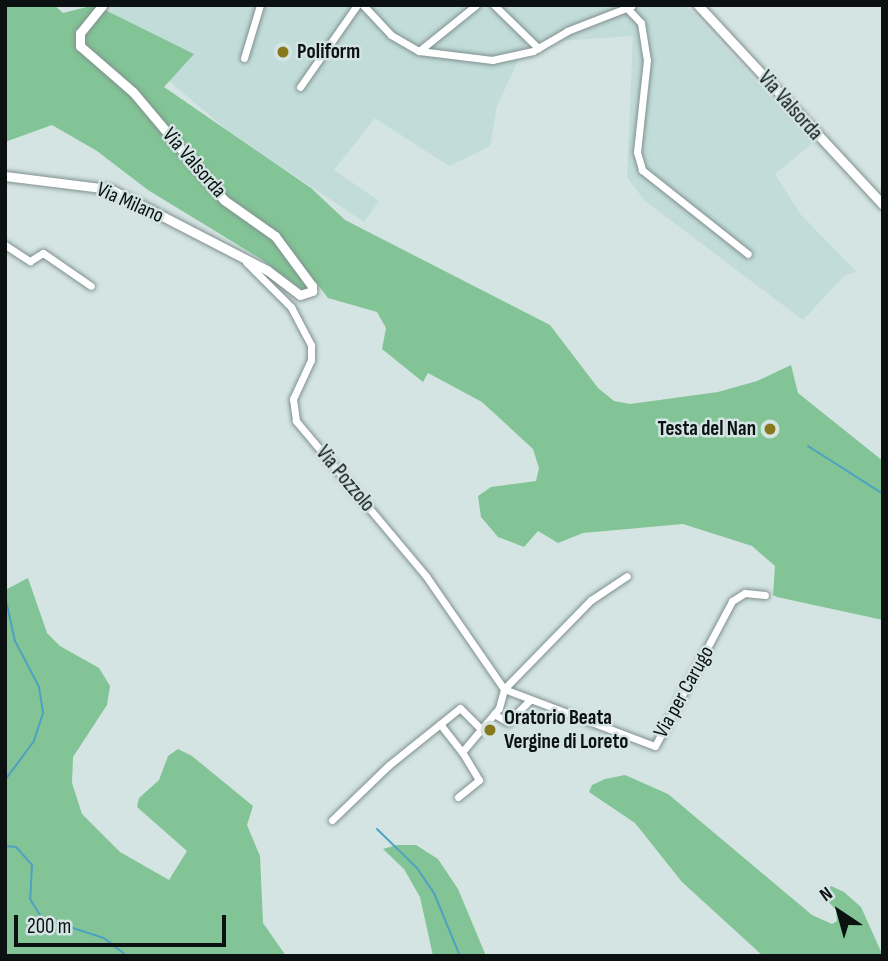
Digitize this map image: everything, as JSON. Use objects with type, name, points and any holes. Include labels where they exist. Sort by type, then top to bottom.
[{"type":"street","name":"Via Valsorda","points":[[103,5],[80,33],[80,46],[133,92],[224,200],[275,236],[312,286],[312,292],[300,295],[267,270],[246,262]]},
{"type":"street","points":[[244,58],[260,5]]},
{"type":"street","points":[[300,87],[357,5]]},
{"type":"street","points":[[363,5],[391,34],[419,51],[492,60],[538,48],[614,9],[630,7],[641,23],[647,60],[637,152],[642,170],[748,254]]},
{"type":"street","points":[[419,51],[476,5]]},
{"type":"street","points":[[494,5],[538,48]]},
{"type":"street","name":"Via Valsorda","points":[[698,5],[883,205]]},
{"type":"street","name":"Via Milano","points":[[5,176],[110,189],[246,262]]},
{"type":"street","points":[[5,245],[30,261],[43,253],[91,286]]},
{"type":"street","name":"Via Pozzolo","points":[[246,262],[291,307],[311,345],[311,360],[293,399],[296,421],[426,576],[504,689]]},
{"type":"street","points":[[461,752],[494,714],[504,689],[591,600],[628,576]]},
{"type":"street","name":"Via per Carugo","points":[[504,689],[655,746],[732,601],[745,593],[765,595]]},
{"type":"street","points":[[494,714],[508,722],[530,700]]},
{"type":"street","points":[[332,820],[389,765],[460,708],[481,729]]},
{"type":"street","points":[[440,724],[479,780],[458,797]]},
{"type":"shaded area","points":[[114,5],[685,5],[813,143],[775,174],[801,215],[856,271],[843,277],[803,320],[645,201],[627,177],[633,36],[526,43],[497,106],[490,146],[449,166],[375,118],[334,170],[379,201],[364,222],[227,130],[175,86],[107,23]]},
{"type":"green space","points":[[5,5],[54,5],[63,13],[95,5],[194,54],[164,87],[311,188],[345,220],[550,325],[598,388],[614,401],[630,404],[718,392],[757,381],[791,365],[798,393],[883,461],[883,620],[777,597],[773,595],[775,566],[752,546],[683,524],[583,533],[558,543],[538,531],[524,547],[498,537],[481,517],[478,496],[491,487],[536,481],[539,468],[533,449],[482,402],[428,373],[423,382],[382,349],[386,328],[377,312],[328,298],[315,281],[306,290],[300,289],[261,259],[148,190],[97,151],[52,125],[5,142]]},
{"type":"green space","points":[[28,578],[47,633],[60,646],[99,668],[110,686],[107,705],[73,757],[72,783],[82,814],[120,852],[169,880],[187,851],[137,807],[139,798],[159,780],[168,756],[178,749],[192,756],[253,806],[247,825],[260,856],[263,923],[286,956],[5,956],[5,590]]},
{"type":"green space","points":[[625,775],[668,794],[812,915],[832,924],[837,921],[836,910],[823,896],[831,886],[844,892],[861,907],[883,956],[763,956],[682,882],[635,823],[589,792],[592,785]]},
{"type":"green space","points":[[397,845],[416,845],[438,859],[458,889],[486,956],[433,956],[420,897],[404,869],[383,849]]},
{"type":"waterway","points":[[808,446],[883,494]]},
{"type":"waterway","points":[[5,596],[15,641],[39,687],[43,713],[34,741],[5,780]]},
{"type":"waterway","points":[[377,829],[417,868],[434,893],[460,956]]},
{"type":"waterway","points":[[5,846],[16,847],[32,865],[30,899],[42,918],[104,938],[127,956]]},
{"type":"place","name":"Poliform","points":[[283,52]]},
{"type":"place","name":"Testa del Nan","points":[[770,429]]},
{"type":"place","name":"Oratorio Beata Vergine di Loreto","points":[[490,730]]}]
